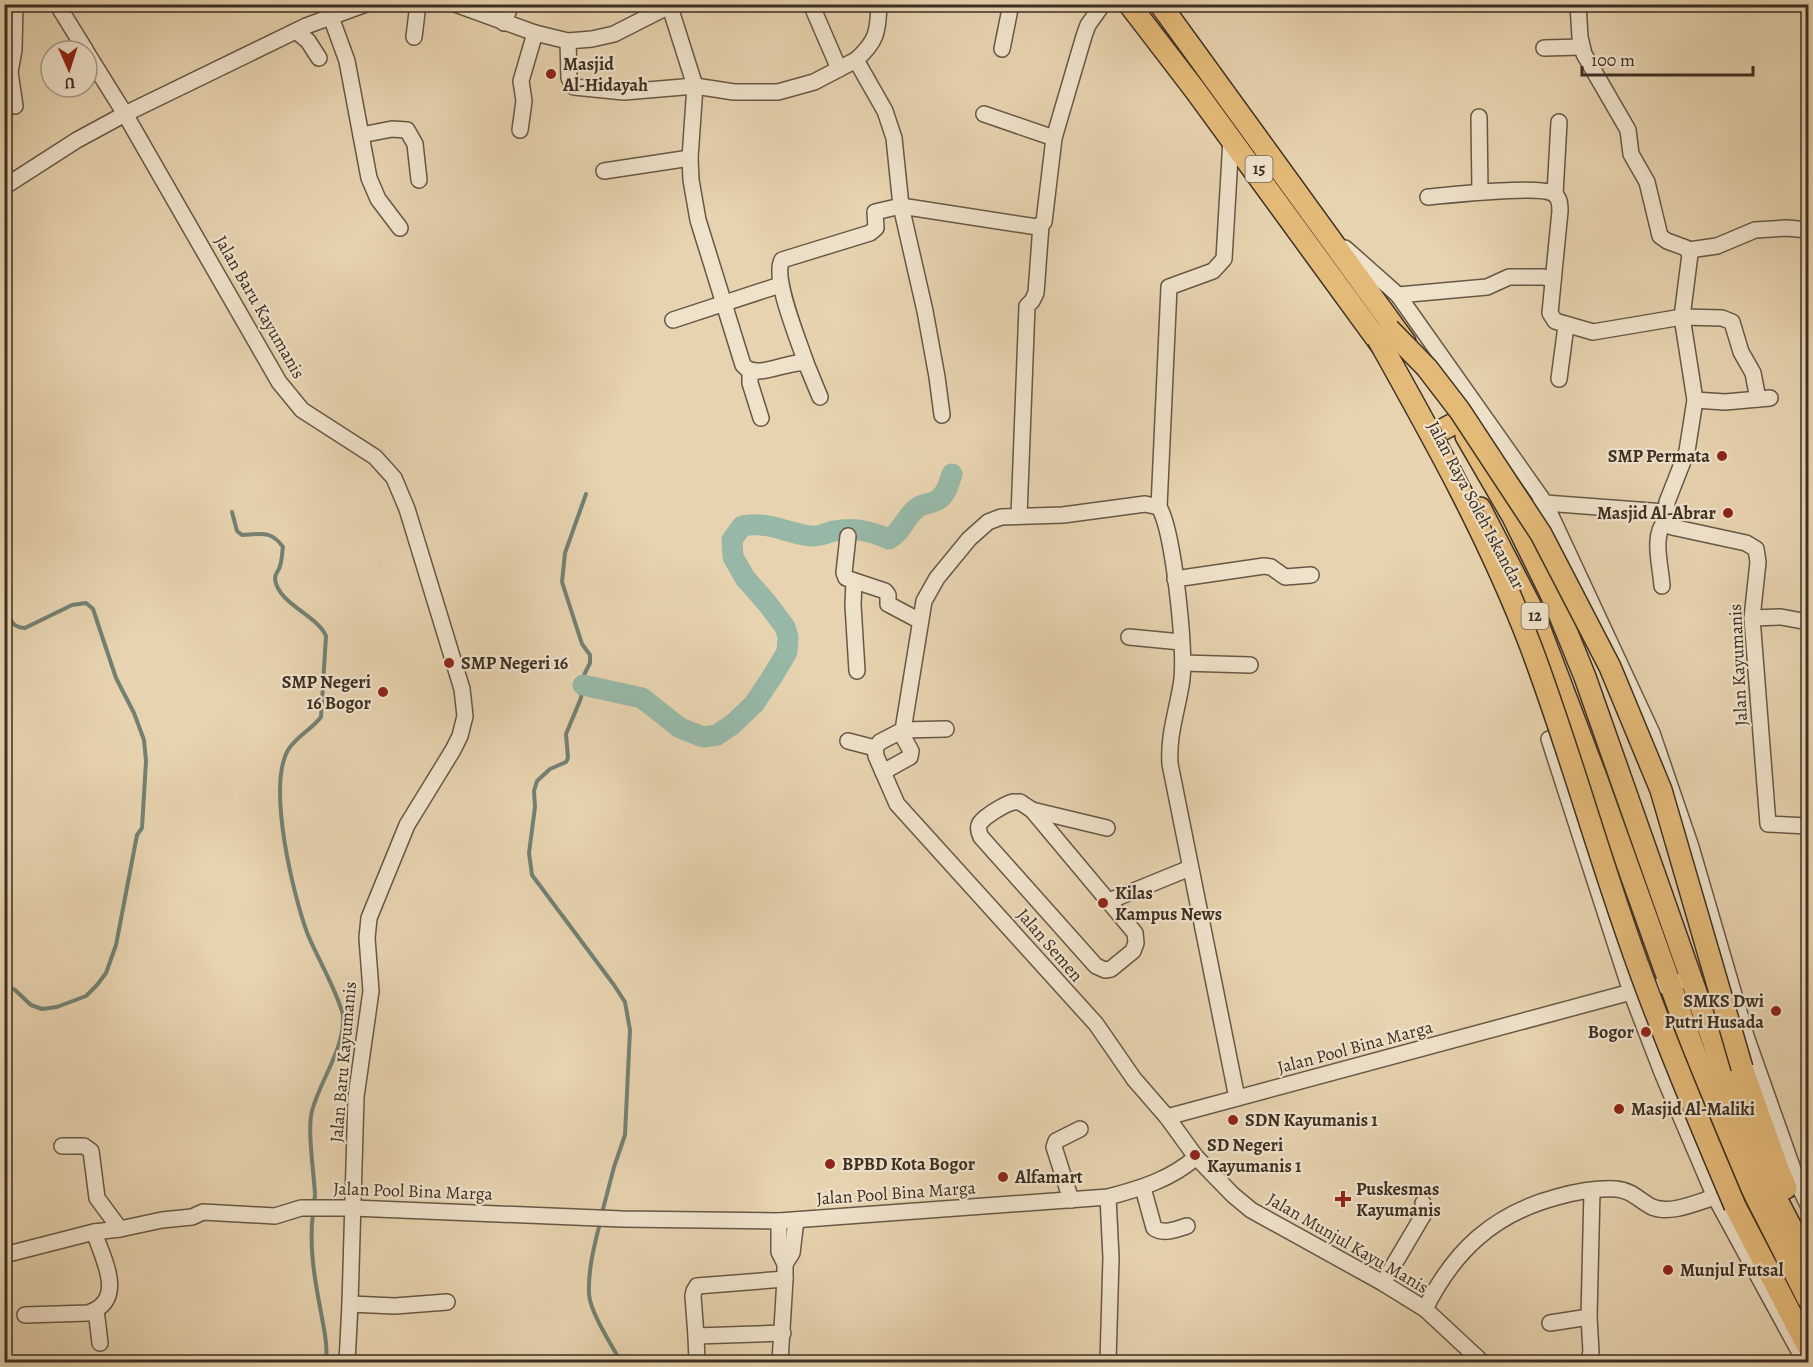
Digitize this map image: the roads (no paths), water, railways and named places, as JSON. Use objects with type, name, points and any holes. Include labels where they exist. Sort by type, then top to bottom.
[{"type":"highway","name":"Jalan Raya Soleh Iskandar","points":[[1129,4],[1232,139],[1402,374],[1438,432],[1533,611],[1606,804],[1693,1048],[1751,1187],[1809,1299]]},
{"type":"highway","name":"15","points":[[1135,4],[1383,334]]},
{"type":"highway","name":"15","points":[[1150,4],[1383,334]]},
{"type":"highway","name":"Jalan Raya Soleh Iskandar","points":[[1161,4],[1374,297],[1457,422],[1514,517],[1552,596],[1585,677],[1716,1053],[1766,1177],[1809,1260]]},
{"type":"highway","points":[[1383,334],[1427,368],[1460,411],[1541,534],[1611,667],[1661,790],[1742,1068],[1778,1169],[1809,1237]]},
{"type":"highway","points":[[1383,334],[1486,540],[1531,647],[1642,977],[1691,1105],[1736,1206],[1809,1347]]},
{"type":"highway","points":[[1438,432],[1457,422]]},
{"type":"street","points":[[15,4],[14,50],[10,62],[15,106]]},
{"type":"street","name":"Jalan Baru Kayumanis","points":[[57,4],[78,39]]},
{"type":"street","points":[[4,187],[77,140],[125,114],[296,31],[366,4]]},
{"type":"street","points":[[414,37],[418,4]]},
{"type":"street","points":[[455,4],[504,23],[568,41],[614,34],[672,6],[695,86],[690,158],[691,180],[698,220],[742,365],[750,371],[760,371],[797,362],[806,363]]},
{"type":"street","points":[[504,23],[511,4]]},
{"type":"street","points":[[811,4],[839,69]]},
{"type":"street","points":[[568,41],[569,78],[574,87],[624,92],[695,86],[734,92],[778,92],[814,82],[856,60],[874,41],[878,31],[879,4]]},
{"type":"street","points":[[1002,49],[1011,4]]},
{"type":"street","points":[[1018,516],[1026,306],[1032,301],[1037,285],[1041,225],[1044,222],[1054,138],[1083,36],[1103,4]]},
{"type":"street","points":[[1578,4],[1581,46],[1587,62],[1628,130],[1631,154],[1647,182],[1660,236],[1689,250],[1717,246],[1761,229],[1809,230]]},
{"type":"street","points":[[331,17],[347,61],[369,178],[378,199],[400,228]]},
{"type":"street","points":[[296,31],[308,41],[319,58]]},
{"type":"street","points":[[520,130],[524,101],[521,81],[535,33]]},
{"type":"street","points":[[1544,48],[1581,46]]},
{"type":"street","points":[[856,60],[890,124],[896,152],[901,206],[925,311],[942,415]]},
{"type":"street","name":"Jalan Baru Kayumanis","points":[[99,73],[291,399],[315,420],[375,457],[394,478],[407,509],[462,689],[465,716],[460,736],[407,825],[369,918],[367,938],[371,991],[356,1097],[345,1208],[350,1304],[347,1362]]},
{"type":"street","points":[[984,114],[1054,138]]},
{"type":"street","points":[[1479,117],[1480,192]]},
{"type":"street","points":[[1559,122],[1555,194],[1560,211],[1550,313],[1555,321],[1566,326],[1593,332],[1682,317],[1722,318],[1732,322],[1741,352],[1754,372],[1764,399],[1725,402],[1695,400]]},
{"type":"street","points":[[362,135],[392,129],[407,130],[415,144],[419,180]]},
{"type":"street","points":[[1232,139],[1224,259],[1213,271],[1169,287],[1159,507],[1165,519],[1175,579],[1183,663],[1181,687],[1169,739],[1169,758],[1237,1098]]},
{"type":"street","points":[[604,171],[690,158]]},
{"type":"street","points":[[1428,197],[1539,190],[1555,194]]},
{"type":"street","points":[[820,397],[780,285],[779,270],[782,260],[870,233],[876,228],[875,212],[901,206],[1037,227],[1041,225]]},
{"type":"street","points":[[1329,235],[1398,295],[1545,503],[1652,733],[1691,847],[1747,1039],[1804,1186],[1809,1205]]},
{"type":"street","points":[[1662,586],[1659,538],[1661,526],[1666,516],[1667,501],[1685,458],[1695,400],[1682,317],[1690,260],[1689,250]]},
{"type":"street","points":[[1398,295],[1487,287],[1509,277],[1544,277],[1553,280]]},
{"type":"street","points":[[673,320],[780,285]]},
{"type":"street","points":[[1559,379],[1566,326]]},
{"type":"street","points":[[750,371],[750,383],[761,417]]},
{"type":"street","points":[[1514,517],[1545,503],[1666,516]]},
{"type":"street","points":[[883,772],[910,757],[911,751],[902,731],[924,601],[969,539],[994,519],[1063,515],[1145,504],[1159,507]]},
{"type":"street","name":"Jalan Kayumanis","points":[[1666,516],[1672,527],[1746,543],[1756,549],[1758,562],[1752,618],[1768,824],[1809,826]]},
{"type":"street","points":[[848,536],[844,575],[846,578],[885,591],[888,595],[888,604],[920,621]]},
{"type":"street","points":[[1175,579],[1264,566],[1271,567],[1285,577],[1311,575]]},
{"type":"street","points":[[854,581],[853,605],[857,670]]},
{"type":"street","points":[[1752,618],[1780,617],[1809,622]]},
{"type":"street","points":[[1128,638],[1181,642]]},
{"type":"street","points":[[1183,663],[1250,665]]},
{"type":"street","points":[[848,741],[875,748],[880,742],[902,731],[946,729]]},
{"type":"street","points":[[1579,734],[1549,739],[1631,992],[1663,1076],[1715,1197],[1805,1362]]},
{"type":"street","name":"Jalan Semen","points":[[875,748],[876,756],[897,804],[1096,1024],[1134,1079],[1167,1117]]},
{"type":"street","points":[[1020,802],[1032,810],[1108,901],[1135,933],[1136,944],[1133,951],[1111,969],[1105,970],[1096,966],[980,833],[978,826],[1005,804],[1020,802]]},
{"type":"street","points":[[1032,810],[1107,828]]},
{"type":"street","points":[[1108,901],[1190,868]]},
{"type":"street","name":"Jalan Pool Bina Marga","points":[[1167,1117],[1631,992],[1691,979]]},
{"type":"street","points":[[1167,1117],[1196,1157]]},
{"type":"street","points":[[1071,1200],[1054,1143],[1080,1129]]},
{"type":"street","points":[[62,1146],[84,1146],[91,1151],[97,1198],[120,1229]]},
{"type":"street","name":"Jalan Pool Bina Marga","points":[[4,1255],[94,1232],[192,1217],[203,1212],[275,1216],[301,1208],[345,1208],[622,1219],[779,1221],[1108,1197],[1143,1188],[1186,1166],[1196,1157]]},
{"type":"street","name":"Jalan Munjul Kayu Manis","points":[[1196,1157],[1251,1210],[1383,1283],[1425,1309],[1482,1362]]},
{"type":"street","points":[[1143,1188],[1154,1227],[1167,1231],[1187,1226]]},
{"type":"street","points":[[1425,1309],[1442,1276],[1454,1262],[1497,1222],[1528,1206],[1571,1193],[1604,1189],[1628,1191],[1653,1207],[1670,1209],[1715,1197]]},
{"type":"street","points":[[1588,1362],[1591,1352],[1589,1317],[1592,1191]]},
{"type":"street","points":[[1108,1197],[1111,1258],[1108,1362]]},
{"type":"street","points":[[1383,1283],[1425,1212],[1423,1203]]},
{"type":"street","points":[[780,1362],[785,1271],[792,1252],[796,1220]]},
{"type":"street","points":[[779,1221],[779,1252],[785,1271]]},
{"type":"street","points":[[25,1315],[79,1314],[96,1310],[109,1298],[110,1282],[94,1232]]},
{"type":"street","points":[[697,1362],[693,1291],[697,1286],[785,1271]]},
{"type":"street","points":[[350,1304],[395,1306],[447,1302]]},
{"type":"street","points":[[96,1310],[100,1343]]},
{"type":"street","points":[[1550,1323],[1589,1317]]},
{"type":"street","points":[[696,1336],[783,1333]]},
{"type":"waterway","points":[[583,685],[642,698],[680,728],[703,737],[717,735],[733,724],[754,704],[787,652],[788,637],[785,627],[745,578],[733,557],[732,540],[742,526],[770,526],[814,536],[834,531],[855,530],[889,539],[917,508],[942,497],[952,474]]},
{"type":"waterway","points":[[586,494],[565,553],[562,582],[582,644],[590,655],[590,663],[584,675],[581,698],[566,734],[568,758],[566,762],[550,769],[537,781],[534,791],[535,807],[529,853],[532,875],[625,1002],[630,1030],[625,1135],[602,1213]]},
{"type":"waterway","points":[[232,512],[237,531],[242,535],[270,535],[283,547],[281,564],[275,577],[278,588],[283,596],[315,622],[326,636],[321,717],[288,750],[282,767],[280,789],[284,841],[302,917],[343,1015],[340,1040],[312,1111],[310,1140],[314,1206]]},
{"type":"waterway","points":[[4,567],[10,588],[11,620],[18,627],[25,628],[72,605],[86,603],[93,609],[116,678],[134,713],[144,740],[146,761],[142,828],[137,835],[116,945],[106,973],[86,996],[57,1007],[42,1009],[31,1005],[15,990],[4,984]]},
{"type":"waterway","points":[[313,1213],[313,1260],[326,1341],[326,1362]]},
{"type":"waterway","points":[[600,1223],[590,1267],[590,1301],[597,1319],[621,1362]]},
{"type":"place","name":"Masjid Al-Hidayah","points":[[551,74]]},
{"type":"place","name":"SMP Permata","points":[[1722,456]]},
{"type":"place","name":"Masjid Al-Abrar","points":[[1728,513]]},
{"type":"place","name":"SMP Negeri 16","points":[[449,663]]},
{"type":"place","name":"SMP Negeri 16 Bogor","points":[[383,692]]},
{"type":"place","name":"Kilas Kampus News","points":[[1103,903]]},
{"type":"place","name":"SMKS Dwi Putri Husada","points":[[1776,1011]]},
{"type":"place","name":"Bogor","points":[[1646,1032]]},
{"type":"place","name":"Masjid Al-Maliki","points":[[1619,1109]]},
{"type":"place","name":"SDN Kayumanis 1","points":[[1233,1120]]},
{"type":"place","name":"SD Negeri Kayumanis 1","points":[[1195,1155]]},
{"type":"place","name":"BPBD Kota Bogor","points":[[830,1164]]},
{"type":"place","name":"Alfamart","points":[[1003,1177]]},
{"type":"place","name":"Puskesmas Kayumanis","points":[[1343,1199]]},
{"type":"place","name":"Munjul Futsal","points":[[1668,1270]]}]
